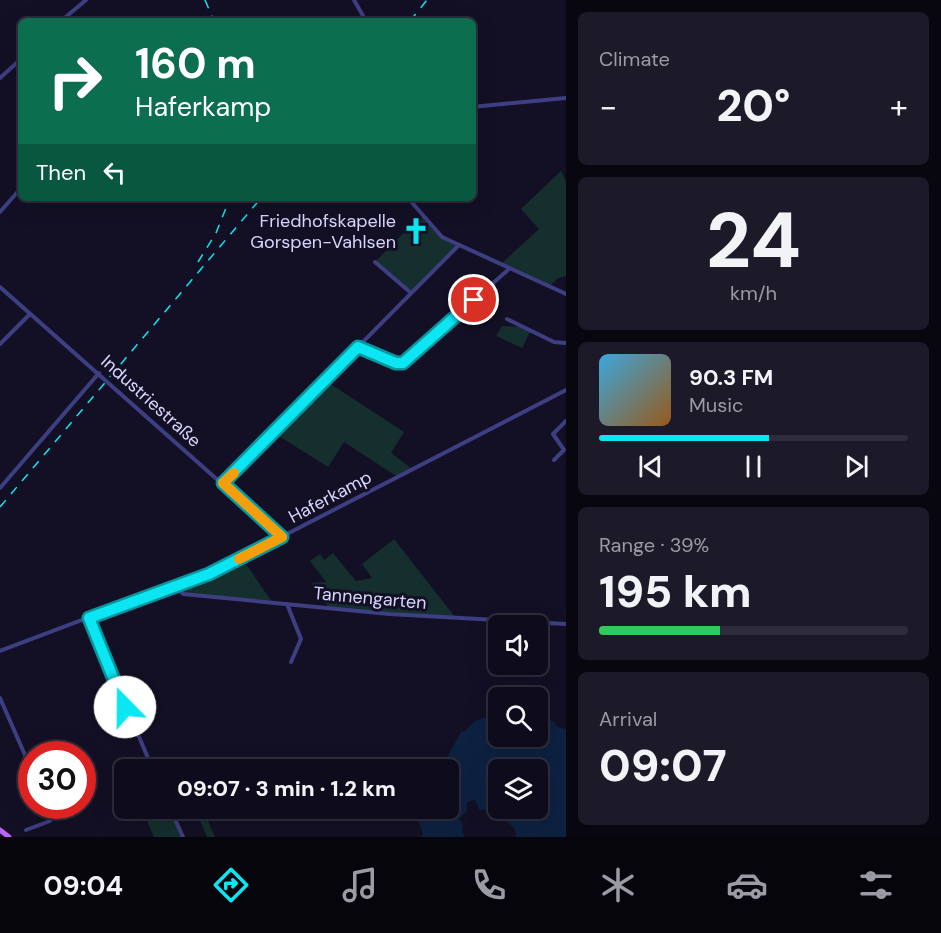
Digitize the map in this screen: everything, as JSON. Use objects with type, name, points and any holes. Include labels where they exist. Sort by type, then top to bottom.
[{"type":"main road","points":[[0,830],[9,837]]},
{"type":"street","points":[[65,18],[86,0]]},
{"type":"street","points":[[354,0],[364,18]]},
{"type":"street","points":[[0,78],[18,62]]},
{"type":"street","points":[[476,107],[566,98]]},
{"type":"street","points":[[0,212],[18,191]]},
{"type":"street","points":[[410,201],[436,232],[458,246],[566,294]]},
{"type":"street","points":[[223,483],[458,246]]},
{"type":"street","points":[[375,262],[411,293]]},
{"type":"street","points":[[358,347],[396,363],[403,363],[508,269]]},
{"type":"street","name":"Industriestraße","points":[[0,287],[282,537]]},
{"type":"street","points":[[0,344],[30,314]]},
{"type":"street","points":[[507,319],[554,342],[566,343]]},
{"type":"street","points":[[0,488],[99,373]]},
{"type":"street","name":"Haferkamp","points":[[0,651],[225,566],[566,390]]},
{"type":"street","points":[[554,460],[564,450],[554,434],[566,421]]},
{"type":"street","name":"Tannengarten","points":[[176,586],[183,594],[389,614],[566,624]]},
{"type":"street","points":[[287,604],[301,639],[291,662]]},
{"type":"street","points":[[89,618],[148,759]]},
{"type":"street","points":[[0,698],[19,741]]},
{"type":"street","points":[[26,830],[50,819]]},
{"type":"street","points":[[175,819],[183,837]]},
{"type":"green space","points":[[561,171],[566,181],[566,276],[558,278],[550,286],[501,264],[539,229],[521,209]]},
{"type":"green space","points":[[421,215],[435,232],[456,246],[410,293],[375,262]]},
{"type":"green space","points":[[502,326],[521,327],[530,332],[522,348],[496,336]]},
{"type":"green space","points":[[326,381],[404,432],[391,453],[411,468],[396,476],[344,442],[328,467],[274,433]]},
{"type":"green space","points":[[394,539],[455,617],[329,608],[311,583],[326,582],[310,561],[320,554],[324,560],[333,553],[356,581],[372,578],[362,564]]},
{"type":"green space","points":[[244,561],[272,602],[185,593],[182,590],[228,571]]},
{"type":"green space","points":[[146,819],[174,819],[182,837],[154,837]]},
{"type":"green space","points":[[199,819],[207,819],[215,837],[207,837]]},
{"type":"water","points":[[488,717],[488,747],[548,747],[548,719],[557,727],[566,729],[566,837],[516,837],[515,829],[507,822],[507,819],[548,819],[548,759],[488,759],[488,809],[479,810],[475,799],[467,803],[467,811],[459,819],[459,759],[446,759],[461,732],[466,731],[480,719]]},
{"type":"water","points":[[418,819],[459,819],[463,824],[462,832],[465,837],[420,837],[423,835]]},
{"type":"railway","points":[[205,0],[213,18]]},
{"type":"railway","points":[[412,18],[427,0]]},
{"type":"railway","points":[[198,262],[216,233],[229,201]]},
{"type":"railway","points":[[0,507],[258,201]]},
{"type":"slow traffic","points":[[234,473],[223,483],[282,537],[239,559]]},
{"type":"place","name":"Friedhofskapelle Gorspen-Vahlsen","points":[[416,231]]},
{"type":"route","points":[[125,707],[89,618],[209,574],[282,537],[223,483],[358,347],[396,363],[403,363],[474,300]]}]
